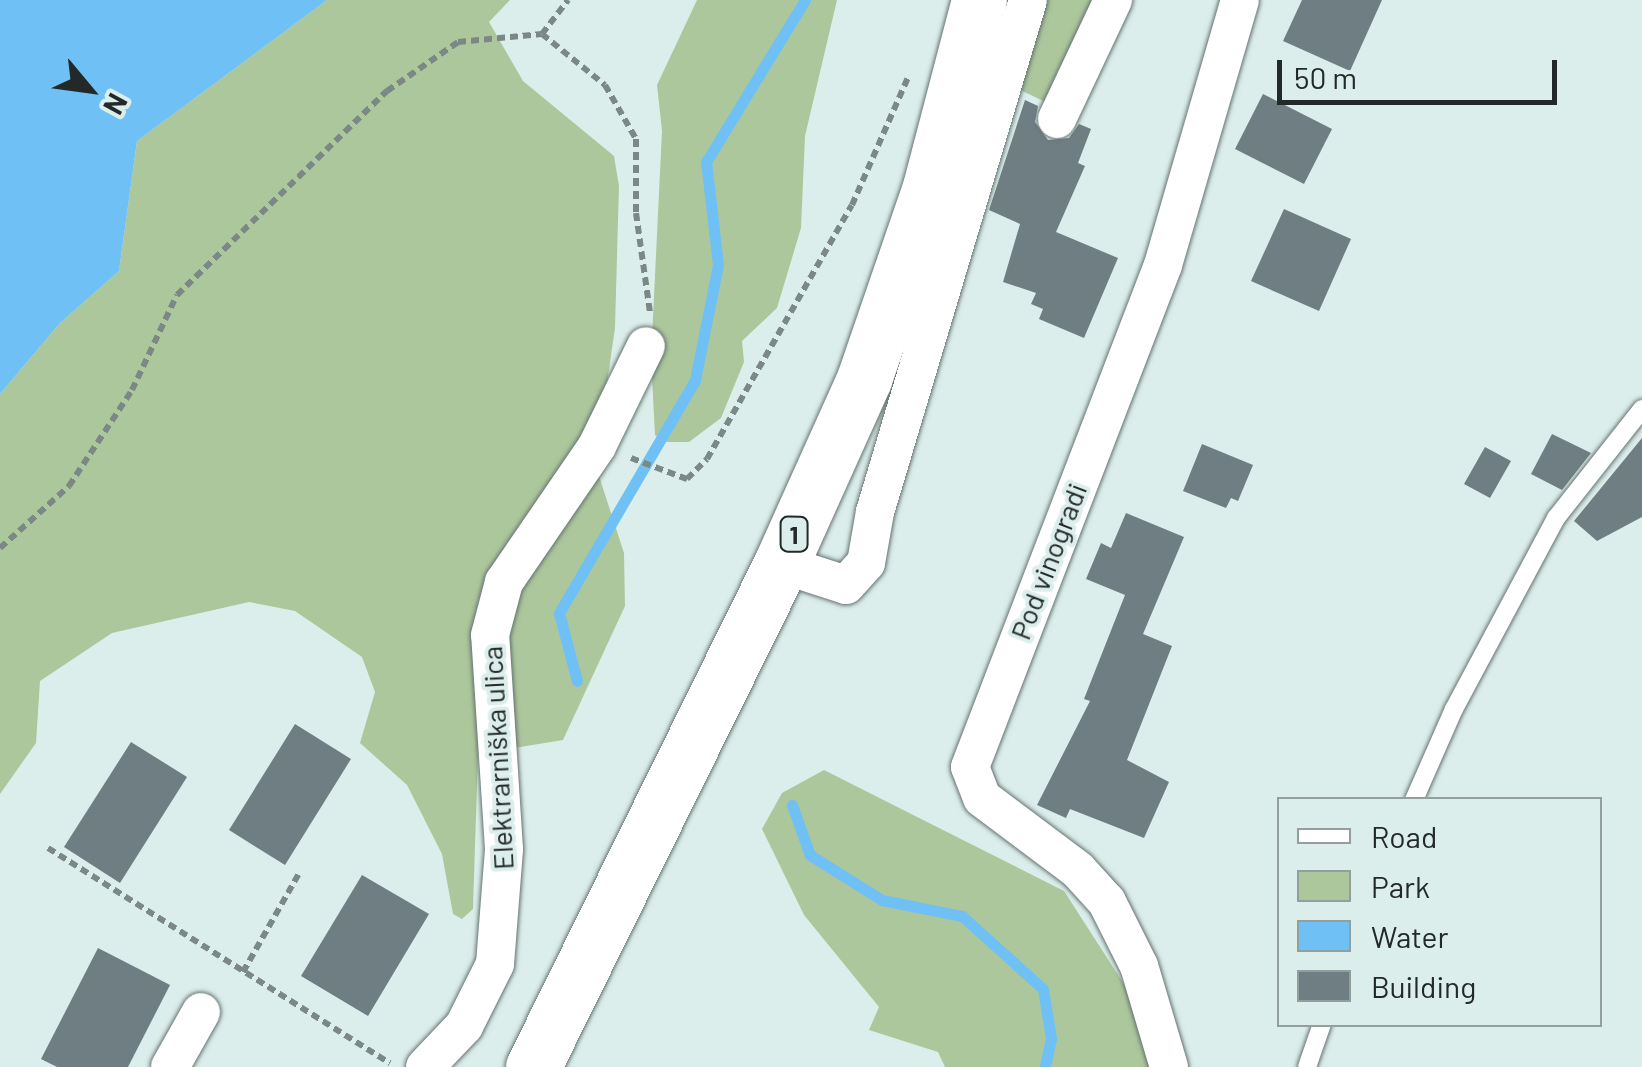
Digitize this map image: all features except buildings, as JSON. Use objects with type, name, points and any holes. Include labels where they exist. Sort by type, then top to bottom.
[{"type":"main road","name":"1","points":[[533,1067],[781,564],[864,378],[930,187],[978,0]]},
{"type":"street","points":[[781,564],[846,585],[866,563],[875,512],[1028,0]]},
{"type":"street","points":[[1057,118],[1114,0]]},
{"type":"street","name":"Pod vinogradi","points":[[1169,1067],[1139,966],[1107,902],[1078,870],[982,798],[970,767],[1163,264],[1240,0]]},
{"type":"street","name":"Elektrarniška ulica","points":[[425,1067],[464,1026],[495,964],[504,849],[490,634],[504,582],[596,446],[646,346]]},
{"type":"street","points":[[170,1067],[201,1012]]},
{"type":"lane","points":[[1415,797],[1454,709],[1556,518],[1642,409]]},
{"type":"lane","points":[[1307,1067],[1321,1027]]},
{"type":"path","points":[[542,34],[568,0]]},
{"type":"path","points":[[0,548],[69,486],[132,390],[176,294],[388,90],[458,42],[542,34],[605,84],[636,138],[636,213],[650,306],[646,346]]},
{"type":"path","points":[[617,453],[688,479],[745,400],[825,254],[915,62]]},
{"type":"path","points":[[48,848],[397,1067]]},
{"type":"path","points":[[243,972],[298,876]]},
{"type":"green space","points":[[327,0],[510,0],[489,22],[523,81],[614,156],[619,186],[615,328],[606,390],[586,436],[624,553],[625,606],[563,740],[478,754],[473,909],[462,919],[453,914],[442,854],[407,785],[360,743],[375,692],[362,657],[295,611],[249,602],[112,633],[40,681],[36,743],[0,794],[0,394],[60,323],[119,271],[137,141]]},
{"type":"green space","points":[[697,0],[837,0],[805,136],[801,228],[777,308],[742,341],[744,362],[721,418],[689,442],[667,442],[655,435],[651,358],[662,131],[657,85]]},
{"type":"green space","points":[[1045,0],[1101,0],[1054,106],[1020,90]]},
{"type":"green space","points":[[824,770],[1064,891],[1131,995],[1153,1067],[945,1067],[938,1052],[869,1030],[879,1007],[804,915],[762,829],[782,793]]},
{"type":"water","points":[[0,0],[327,0],[137,141],[119,271],[60,323],[0,394]]},
{"type":"waterway","points":[[577,681],[559,613],[695,380],[718,265],[706,162],[805,0]]},
{"type":"waterway","points":[[792,805],[810,855],[882,900],[962,916],[1043,989],[1051,1038],[1045,1067]]}]
